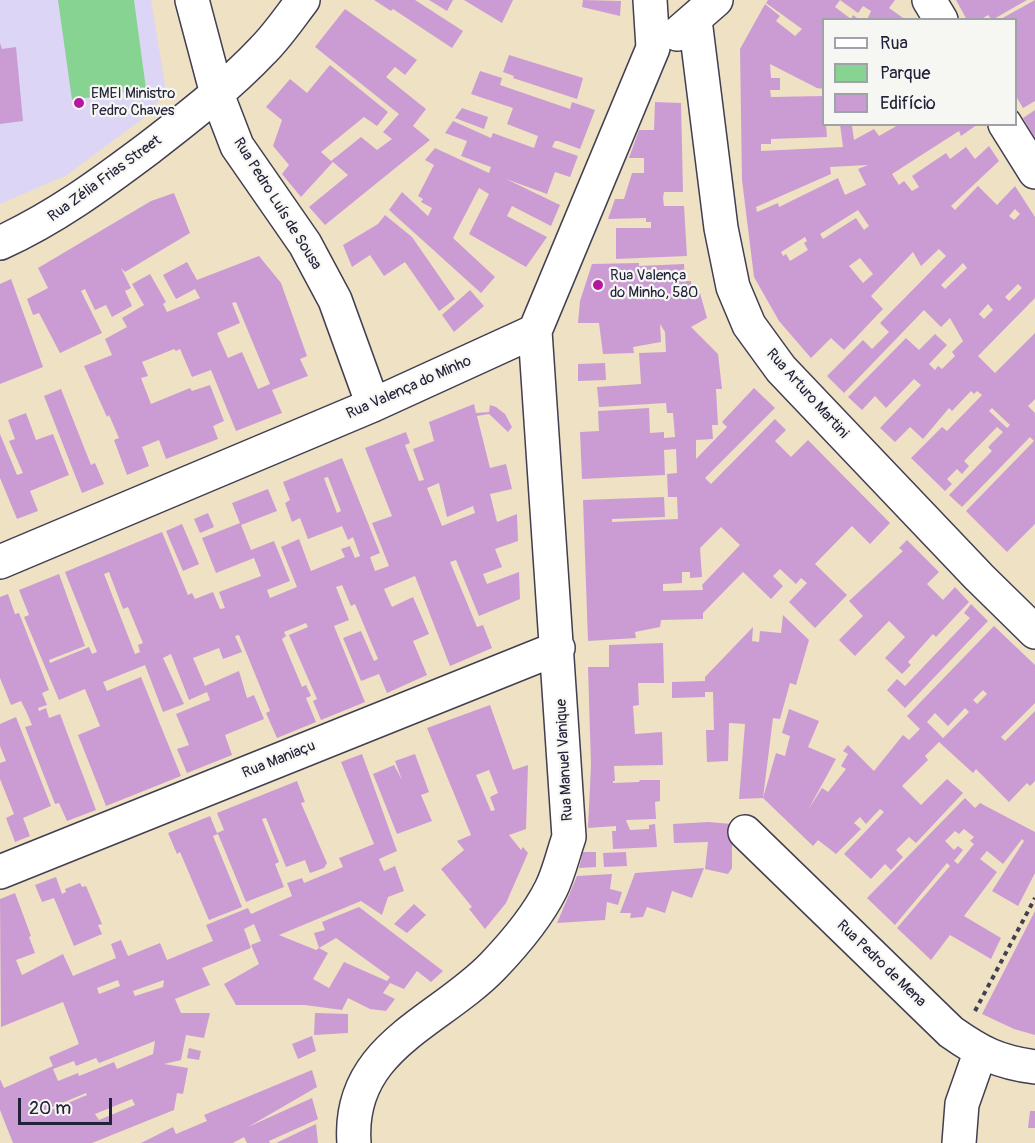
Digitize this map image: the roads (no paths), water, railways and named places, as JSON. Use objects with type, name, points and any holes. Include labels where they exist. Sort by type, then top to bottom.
[{"type":"street","name":"Rua Pedro Luís de Sousa","points":[[192,0],[217,94],[237,146],[305,244],[335,300],[373,405]]},
{"type":"street","name":"Rua Zélia Frias Street","points":[[0,243],[40,225],[88,194],[217,94],[264,49],[303,0]]},
{"type":"street","points":[[535,331],[653,48],[650,0]]},
{"type":"street","points":[[929,0],[940,18]]},
{"type":"street","points":[[653,48],[706,10]]},
{"type":"street","name":"Rua Arturo Martini","points":[[706,10],[721,228],[733,287],[749,325],[781,369],[979,577],[1035,632]]},
{"type":"street","points":[[1006,126],[1035,172]]},
{"type":"street","name":"Rua Valença do Minho","points":[[0,562],[373,405],[535,331]]},
{"type":"street","name":"Rua Manuel Vanique","points":[[354,1143],[353,1126],[362,1086],[383,1054],[409,1031],[454,1001],[493,966],[526,928],[551,889],[569,837],[535,331]]},
{"type":"street","name":"Rua Maniaçu","points":[[0,872],[558,648]]},
{"type":"street","name":"Rua Pedro de Mena","points":[[745,832],[970,1046],[1003,1062],[1035,1067]]},
{"type":"street","points":[[959,1143],[970,1046]]},
{"type":"place","name":"EMEI Ministro Pedro Chaves","points":[[79,103]]},
{"type":"place","name":"Rua Valença do Minho, 580","points":[[598,285]]}]
